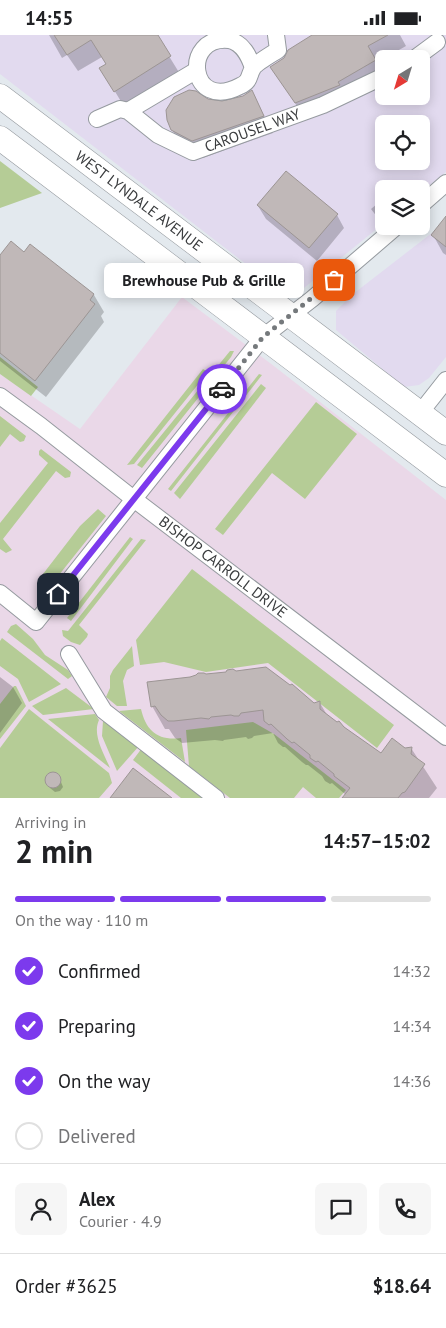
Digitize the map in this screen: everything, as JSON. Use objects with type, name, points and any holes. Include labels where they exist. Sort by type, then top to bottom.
[{"type":"highway","name":"WEST LYNDALE AVENUE","points":[[0,96],[446,433]]},
{"type":"highway","points":[[0,138],[446,475]]},
{"type":"street","points":[[253,68],[247,54],[236,42],[227,39],[217,39],[205,43],[200,50],[196,63],[203,83],[210,89],[223,91],[234,89],[250,78],[253,68],[278,50],[276,35]]},
{"type":"street","points":[[424,50],[438,38]]},
{"type":"street","points":[[97,119],[120,109],[128,111],[197,70]]},
{"type":"street","name":"CAROUSEL WAY","points":[[128,111],[158,135],[193,152],[324,105],[375,80]]},
{"type":"street","points":[[430,197],[446,183]]},
{"type":"street","points":[[0,593],[36,622],[263,337],[292,315],[386,235]]},
{"type":"street","points":[[420,413],[446,380]]},
{"type":"street","name":"BISHOP CARROLL DRIVE","points":[[0,396],[446,737]]},
{"type":"street","points":[[69,655],[104,711],[216,798]]},
{"type":"shaded area","points":[[0,35],[446,35],[446,172],[430,185],[430,180],[375,180],[375,230],[299,292],[286,295],[0,74]]},
{"type":"shaded area","points":[[446,222],[446,357],[429,378],[419,385],[404,387],[336,330],[336,311],[353,294]]},
{"type":"shaded area","points":[[182,297],[446,500],[446,798],[0,798],[0,374],[80,429]]},
{"type":"green space","points":[[0,161],[42,193],[0,208]]},
{"type":"green space","points":[[230,351],[234,351],[231,357],[142,468],[137,465]]},
{"type":"green space","points":[[0,357],[38,387],[31,396],[0,374]]},
{"type":"green space","points":[[203,369],[208,372],[134,464],[127,465]]},
{"type":"green space","points":[[259,374],[262,375],[171,491],[168,489]]},
{"type":"green space","points":[[261,384],[266,388],[180,499],[174,493]]},
{"type":"green space","points":[[316,402],[357,434],[305,499],[272,473],[223,535],[215,529]]},
{"type":"green space","points":[[0,416],[26,436],[24,441],[20,442],[10,434],[0,447]]},
{"type":"green space","points":[[41,449],[71,472],[70,477],[65,478],[56,471],[3,539],[12,550],[6,553],[0,549],[0,523],[48,463],[39,455]]},
{"type":"green space","points":[[98,509],[106,516],[43,595],[38,591],[43,574],[80,526]]},
{"type":"green space","points":[[130,537],[133,539],[71,621],[67,618]]},
{"type":"green space","points":[[141,539],[146,540],[79,625],[88,634],[87,637],[80,645],[71,642],[63,636],[62,630],[68,631]]},
{"type":"green space","points":[[192,569],[394,725],[377,748],[268,663],[206,672],[164,662],[140,665],[136,640]]},
{"type":"green space","points":[[16,624],[33,639],[45,655],[68,670],[72,676],[68,679],[7,632],[11,626]]},
{"type":"green space","points":[[2,638],[61,684],[29,702],[18,679],[0,666],[0,641]]},
{"type":"green space","points":[[132,646],[134,666],[127,670],[123,681],[127,706],[117,706],[106,697],[110,688],[110,676]]},
{"type":"green space","points":[[16,686],[26,706],[0,739],[0,704]]},
{"type":"green space","points":[[66,688],[94,709],[43,715],[32,706]]},
{"type":"green space","points":[[29,709],[109,773],[112,783],[99,798],[0,798],[0,748]]},
{"type":"green space","points":[[141,709],[146,723],[154,733],[166,738],[181,738],[185,762],[119,711]]},
{"type":"green space","points":[[95,714],[99,720],[97,726],[98,738],[110,768],[48,719]]},
{"type":"green space","points":[[103,721],[139,746],[117,771],[102,736]]},
{"type":"green space","points":[[253,722],[274,734],[346,790],[339,798],[316,798],[303,787],[294,798],[230,798],[189,766],[186,730]]},
{"type":"green space","points":[[142,748],[206,798],[181,798],[133,760]]},
{"type":"building","points":[[54,35],[158,35],[171,56],[114,92],[99,68],[106,64],[91,40],[67,55]]},
{"type":"building","points":[[312,35],[388,35],[368,46],[375,61],[338,82],[340,85],[295,103],[270,67],[284,58],[288,50]]},
{"type":"building","points":[[189,90],[196,91],[208,99],[222,101],[243,96],[252,90],[264,116],[192,141],[171,130],[166,110],[174,97]]},
{"type":"building","points":[[286,171],[338,214],[309,248],[257,205]]},
{"type":"building","points":[[446,216],[446,247],[431,235]]},
{"type":"building","points":[[11,241],[24,252],[30,244],[94,294],[90,300],[95,304],[35,381],[0,353],[0,255]]},
{"type":"building","points":[[266,667],[290,685],[292,684],[314,703],[320,701],[320,709],[381,753],[392,738],[405,748],[412,747],[411,754],[425,764],[405,792],[398,798],[342,798],[350,788],[318,761],[316,762],[310,758],[310,755],[294,742],[292,743],[271,724],[269,725],[264,721],[263,710],[241,713],[239,716],[231,715],[211,717],[209,719],[168,721],[155,706],[151,707],[147,682],[190,677],[198,673],[206,674],[226,672],[233,669],[236,671]]},
{"type":"building","points":[[133,768],[172,798],[110,798]]},
{"type":"building","points":[[53,772],[61,780],[53,788],[45,780]]},
{"type":"way so far","points":[[222,389],[263,337],[334,280]]},
{"type":"place","name":"Brewhouse Pub & Grille","points":[[334,280]]},
{"type":"route","points":[[58,594],[222,389]]}]
